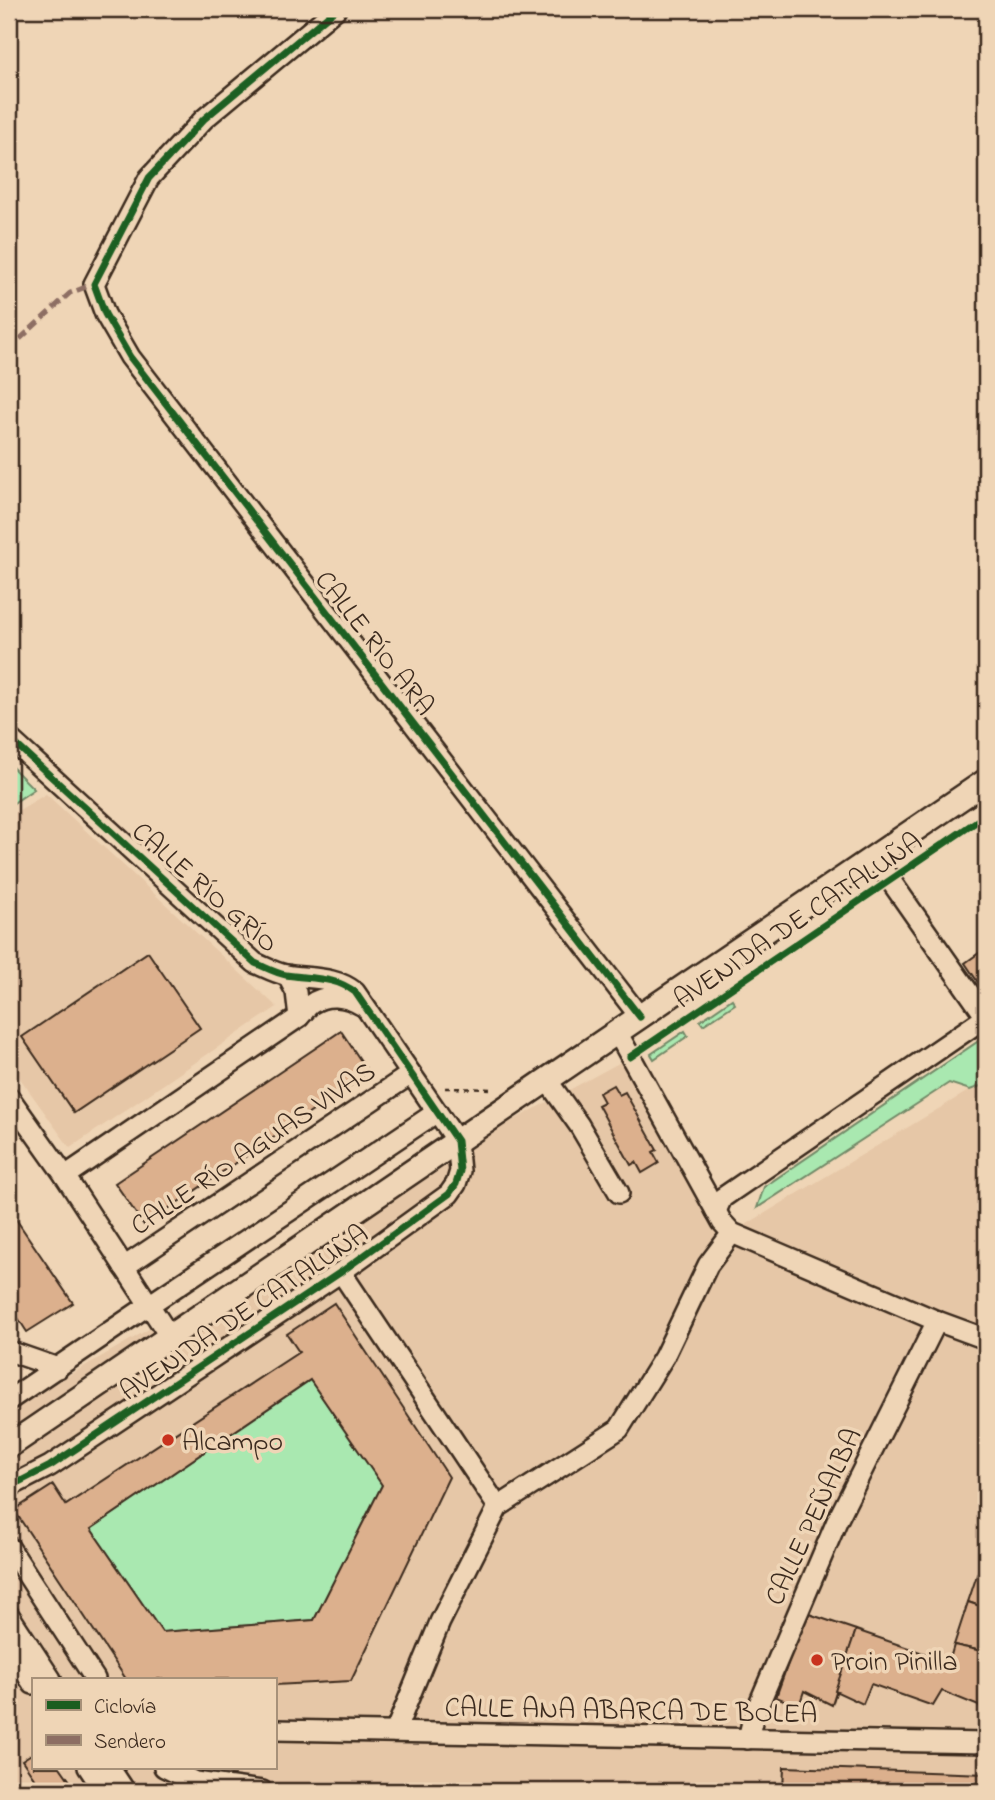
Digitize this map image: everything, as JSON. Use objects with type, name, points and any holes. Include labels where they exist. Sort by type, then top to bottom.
[{"type":"main road","name":"AVENIDA DE CATALUÑA","points":[[9,1446],[986,781]]},
{"type":"street","name":"CALLE RÍO ARA","points":[[336,9],[204,120],[149,178],[94,284],[105,314],[130,357],[640,1017]]},
{"type":"street","name":"CALLE RÍO GRÍO","points":[[9,738],[246,956],[276,972],[324,979],[355,992],[457,1141]]},
{"type":"street","points":[[716,1203],[986,1017],[874,857]]},
{"type":"street","points":[[294,976],[307,983],[306,1010]]},
{"type":"street","points":[[65,1176],[323,999],[352,999],[365,1007]]},
{"type":"street","points":[[617,1032],[716,1203],[722,1222],[732,1233],[937,1321],[986,1339]]},
{"type":"street","name":"CALLE RÍO AGUAS VIVAS","points":[[124,1266],[411,1073]]},
{"type":"street","points":[[547,1080],[579,1125],[619,1193]]},
{"type":"street","points":[[9,1097],[65,1176],[170,1336]]},
{"type":"street","name":"AVENIDA DE CATALUÑA","points":[[9,1401],[437,1112]]},
{"type":"street","name":"AVENIDA DE CATALUÑA","points":[[9,1486],[50,1466],[341,1272],[449,1194],[460,1171],[457,1141]]},
{"type":"street","points":[[394,1732],[440,1622],[498,1507],[619,1429],[664,1357],[708,1265],[732,1233]]},
{"type":"street","points":[[341,1272],[498,1507]]},
{"type":"street","name":"CALLE PEÑALBA","points":[[748,1739],[753,1718],[836,1521],[937,1321]]},
{"type":"street","points":[[9,1350],[58,1368]]},
{"type":"street","points":[[9,1547],[94,1678]]},
{"type":"street","points":[[9,1615],[22,1665],[49,1678]]},
{"type":"street","points":[[9,1647],[32,1682]]},
{"type":"street","name":"CALLE ANA ABARCA DE BOLEA","points":[[276,1730],[986,1743]]},
{"type":"street","points":[[89,1769],[104,1791]]},
{"type":"street","points":[[110,1769],[125,1791]]},
{"type":"street","points":[[168,1769],[195,1782],[262,1791]]},
{"type":"path","points":[[445,1088],[494,1089]]},
{"type":"shaded area","points":[[46,794],[277,1007],[70,1148],[9,1063],[9,816]]},
{"type":"shaded area","points":[[630,1057],[732,1233],[970,1090],[986,1084],[986,1791],[9,1791],[9,1410],[464,1147]]},
{"type":"green space","points":[[9,764],[34,789],[9,806]]},
{"type":"green space","points":[[732,999],[735,1004],[703,1025],[700,1021]]},
{"type":"green space","points":[[685,1031],[688,1036],[654,1059],[651,1054]]},
{"type":"green space","points":[[986,1036],[986,1084],[970,1090],[949,1083],[757,1208],[764,1187]]},
{"type":"green space","points":[[310,1380],[382,1485],[314,1620],[162,1632],[91,1529]]},
{"type":"building","points":[[986,948],[986,994],[965,963]]},
{"type":"building","points":[[148,952],[200,1028],[74,1113],[22,1037]]},
{"type":"building","points":[[341,1031],[369,1073],[144,1225],[115,1183]]},
{"type":"building","points":[[613,1085],[619,1095],[625,1092],[657,1150],[653,1152],[659,1163],[642,1173],[636,1162],[631,1165],[598,1105],[604,1102],[599,1093]]},
{"type":"building","points":[[9,1209],[73,1303],[27,1332],[9,1304]]},
{"type":"building","points":[[334,1303],[449,1477],[351,1681],[276,1685],[276,1678],[125,1678],[14,1510],[53,1485],[66,1505],[299,1352],[287,1334]],"holes":[[[310,1380],[382,1485],[314,1620],[162,1632],[91,1529]]]},
{"type":"building","points":[[982,1560],[986,1561],[986,1608],[968,1602]]},
{"type":"building","points":[[968,1602],[986,1608],[986,1652],[954,1645]]},
{"type":"building","name":"Proin Pinilla","points":[[806,1613],[856,1630],[832,1705],[804,1691],[799,1706],[776,1697]]},
{"type":"building","points":[[856,1630],[949,1662],[954,1645],[986,1652],[986,1709],[942,1691],[933,1706],[871,1684],[863,1704],[835,1691]]},
{"type":"building","points":[[32,1754],[32,1769],[61,1769],[77,1791],[43,1791],[22,1760]]},
{"type":"building","points":[[784,1767],[986,1774],[986,1791],[783,1791]]},
{"type":"marked path","points":[[9,349],[70,293],[94,284]]},
{"type":"cycle path","points":[[336,9],[204,119],[149,178],[94,284],[105,314],[130,357],[640,1017]]},
{"type":"cycle path","points":[[9,738],[255,963],[282,974],[339,983],[355,992],[457,1141],[460,1171],[449,1194],[341,1272],[50,1466],[9,1487]]},
{"type":"cycle path","points":[[630,1057],[986,815]]},
{"type":"place","name":"Alcampo","points":[[168,1440]]},
{"type":"place","name":"Proin Pinilla","points":[[817,1660]]}]
